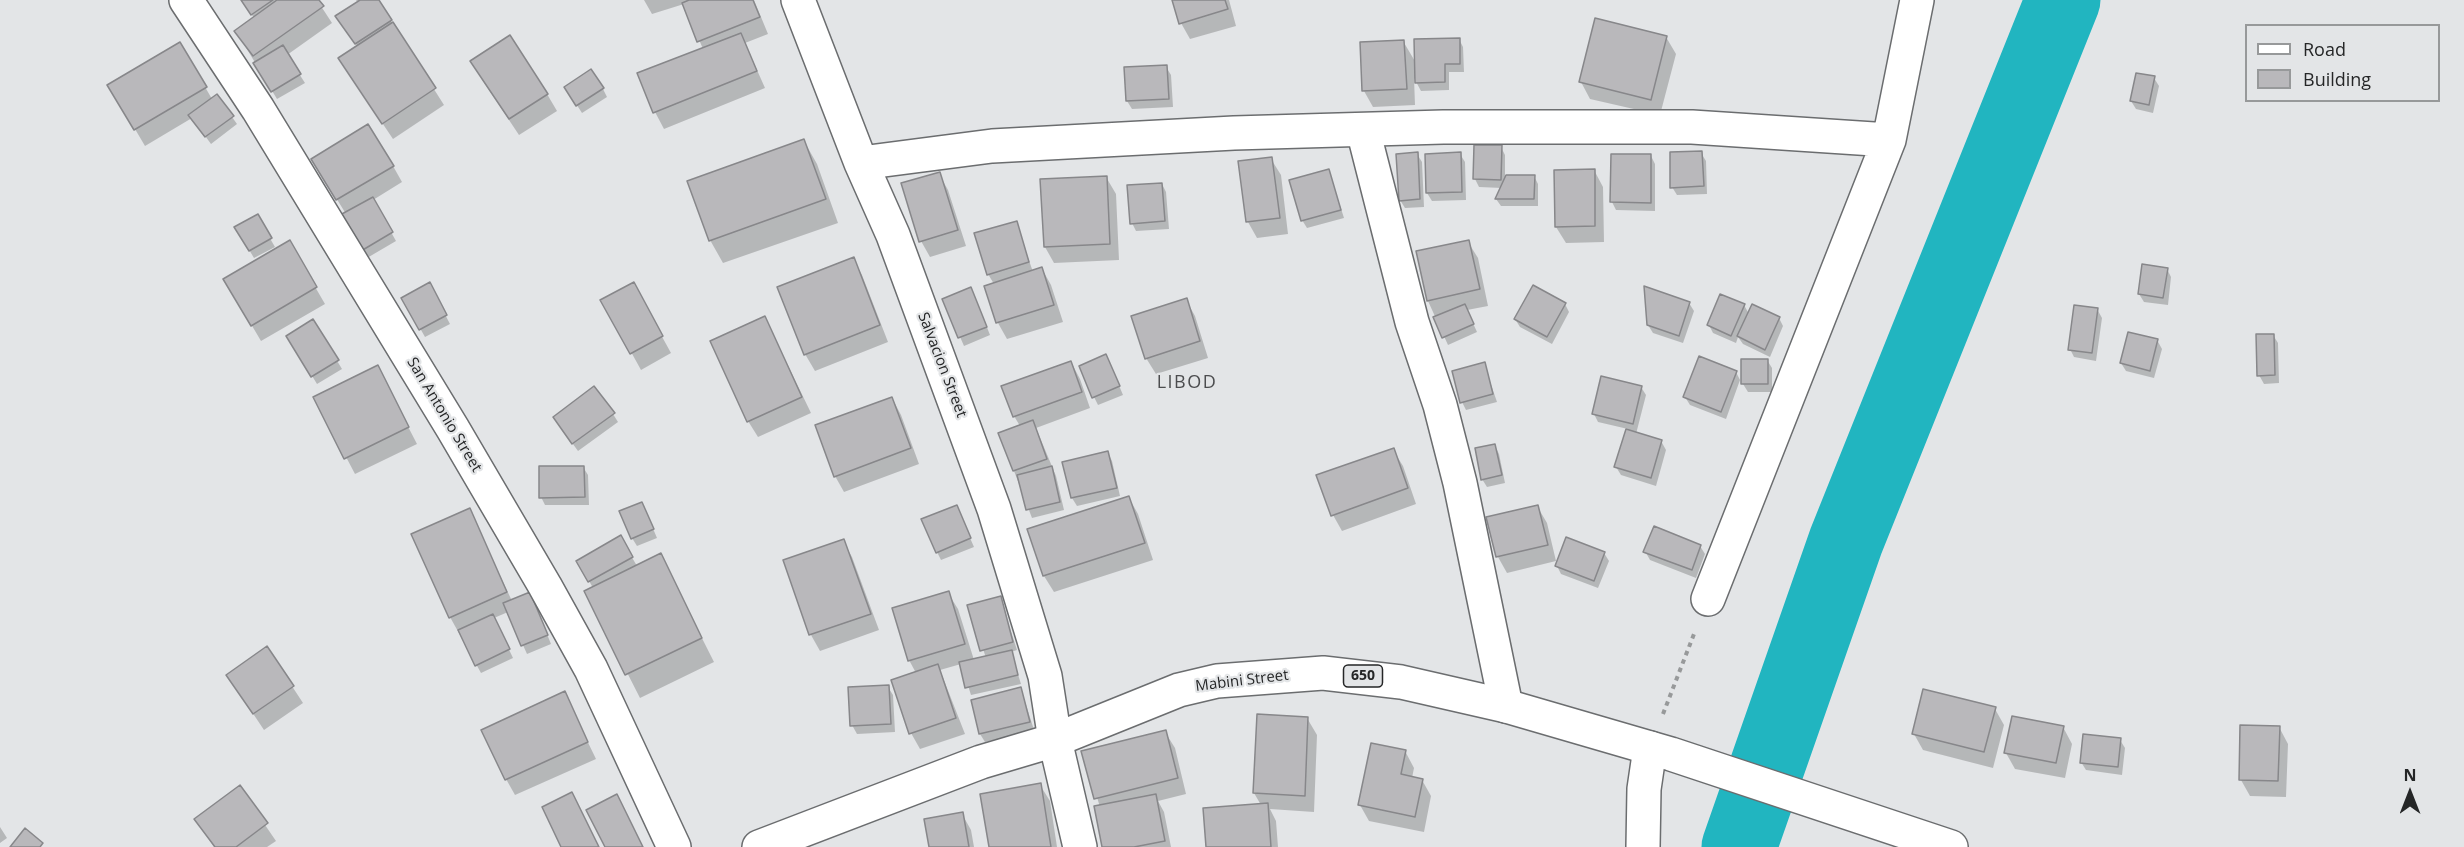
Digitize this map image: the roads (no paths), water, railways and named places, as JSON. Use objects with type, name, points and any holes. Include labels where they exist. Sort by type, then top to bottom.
[{"type":"street","name":"San Antonio Street","points":[[186,0],[264,119],[453,429],[539,576],[591,669],[674,847]]},
{"type":"street","name":"Salvacion Street","points":[[798,0],[861,163],[893,235],[994,509],[1045,676],[1055,740],[1080,847]]},
{"type":"street","points":[[1708,599],[1889,140],[1917,0]]},
{"type":"street","points":[[861,163],[992,146],[1234,133],[1575,125],[1692,127],[1889,140]]},
{"type":"street","points":[[1363,130],[1412,322],[1440,405],[1460,483],[1506,706]]},
{"type":"street","name":"Mabini Street","points":[[759,847],[981,762],[1055,740],[1179,690],[1217,681],[1283,675],[1357,675],[1506,706],[1661,751]]},
{"type":"street","points":[[1643,847],[1644,789],[1661,751]]},
{"type":"street","name":"650","points":[[1661,751],[1951,847]]},
{"type":"waterway","points":[[1739,847],[1846,541],[2063,0]]},
{"type":"district","name":"LIBOD","points":[[1187,383]]}]
